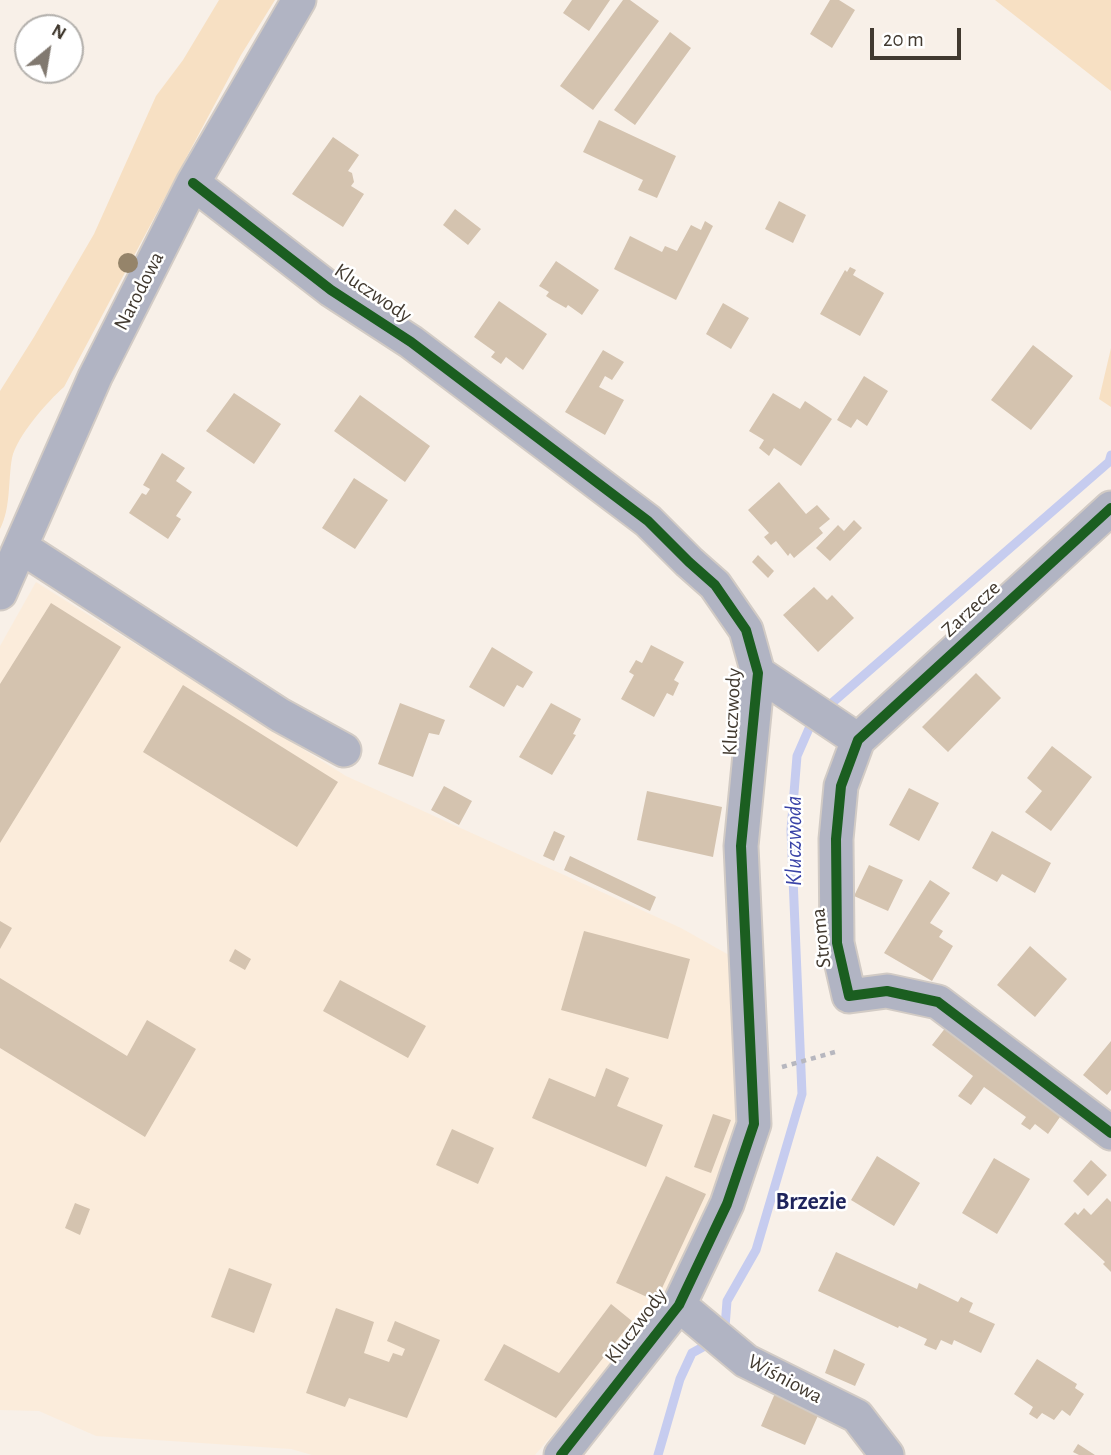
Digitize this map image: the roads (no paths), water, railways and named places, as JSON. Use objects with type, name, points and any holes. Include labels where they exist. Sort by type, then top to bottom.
[{"type":"street","name":"Narodowa","points":[[0,593],[95,377],[193,183],[299,0]]},
{"type":"street","name":"Kluczwody","points":[[193,183],[331,290],[411,342],[648,521],[715,585],[746,629],[771,681],[741,846],[754,1124],[689,1312],[561,1455]]},
{"type":"street","name":"Zarzecze","points":[[850,734],[1111,508]]},
{"type":"street","points":[[21,547],[280,715],[344,750]]},
{"type":"street","points":[[771,681],[850,734]]},
{"type":"street","name":"Stroma","points":[[850,734],[836,839],[836,943],[849,996],[887,991],[937,1002],[1111,1133]]},
{"type":"street","name":"Wiśniowa","points":[[689,1312],[746,1361],[857,1416],[887,1455]]},
{"type":"waterway","name":"Kluczwoda","points":[[825,709],[1109,462],[1111,455]]},
{"type":"waterway","name":"Kluczwoda","points":[[721,1331],[725,1327],[727,1301],[756,1250],[802,1094],[791,830],[797,756],[811,724],[816,719]]},
{"type":"waterway","name":"Kluczwoda","points":[[658,1455],[680,1379],[692,1353],[712,1342]]},
{"type":"district","name":"Brzezie","points":[[811,1202]]}]
